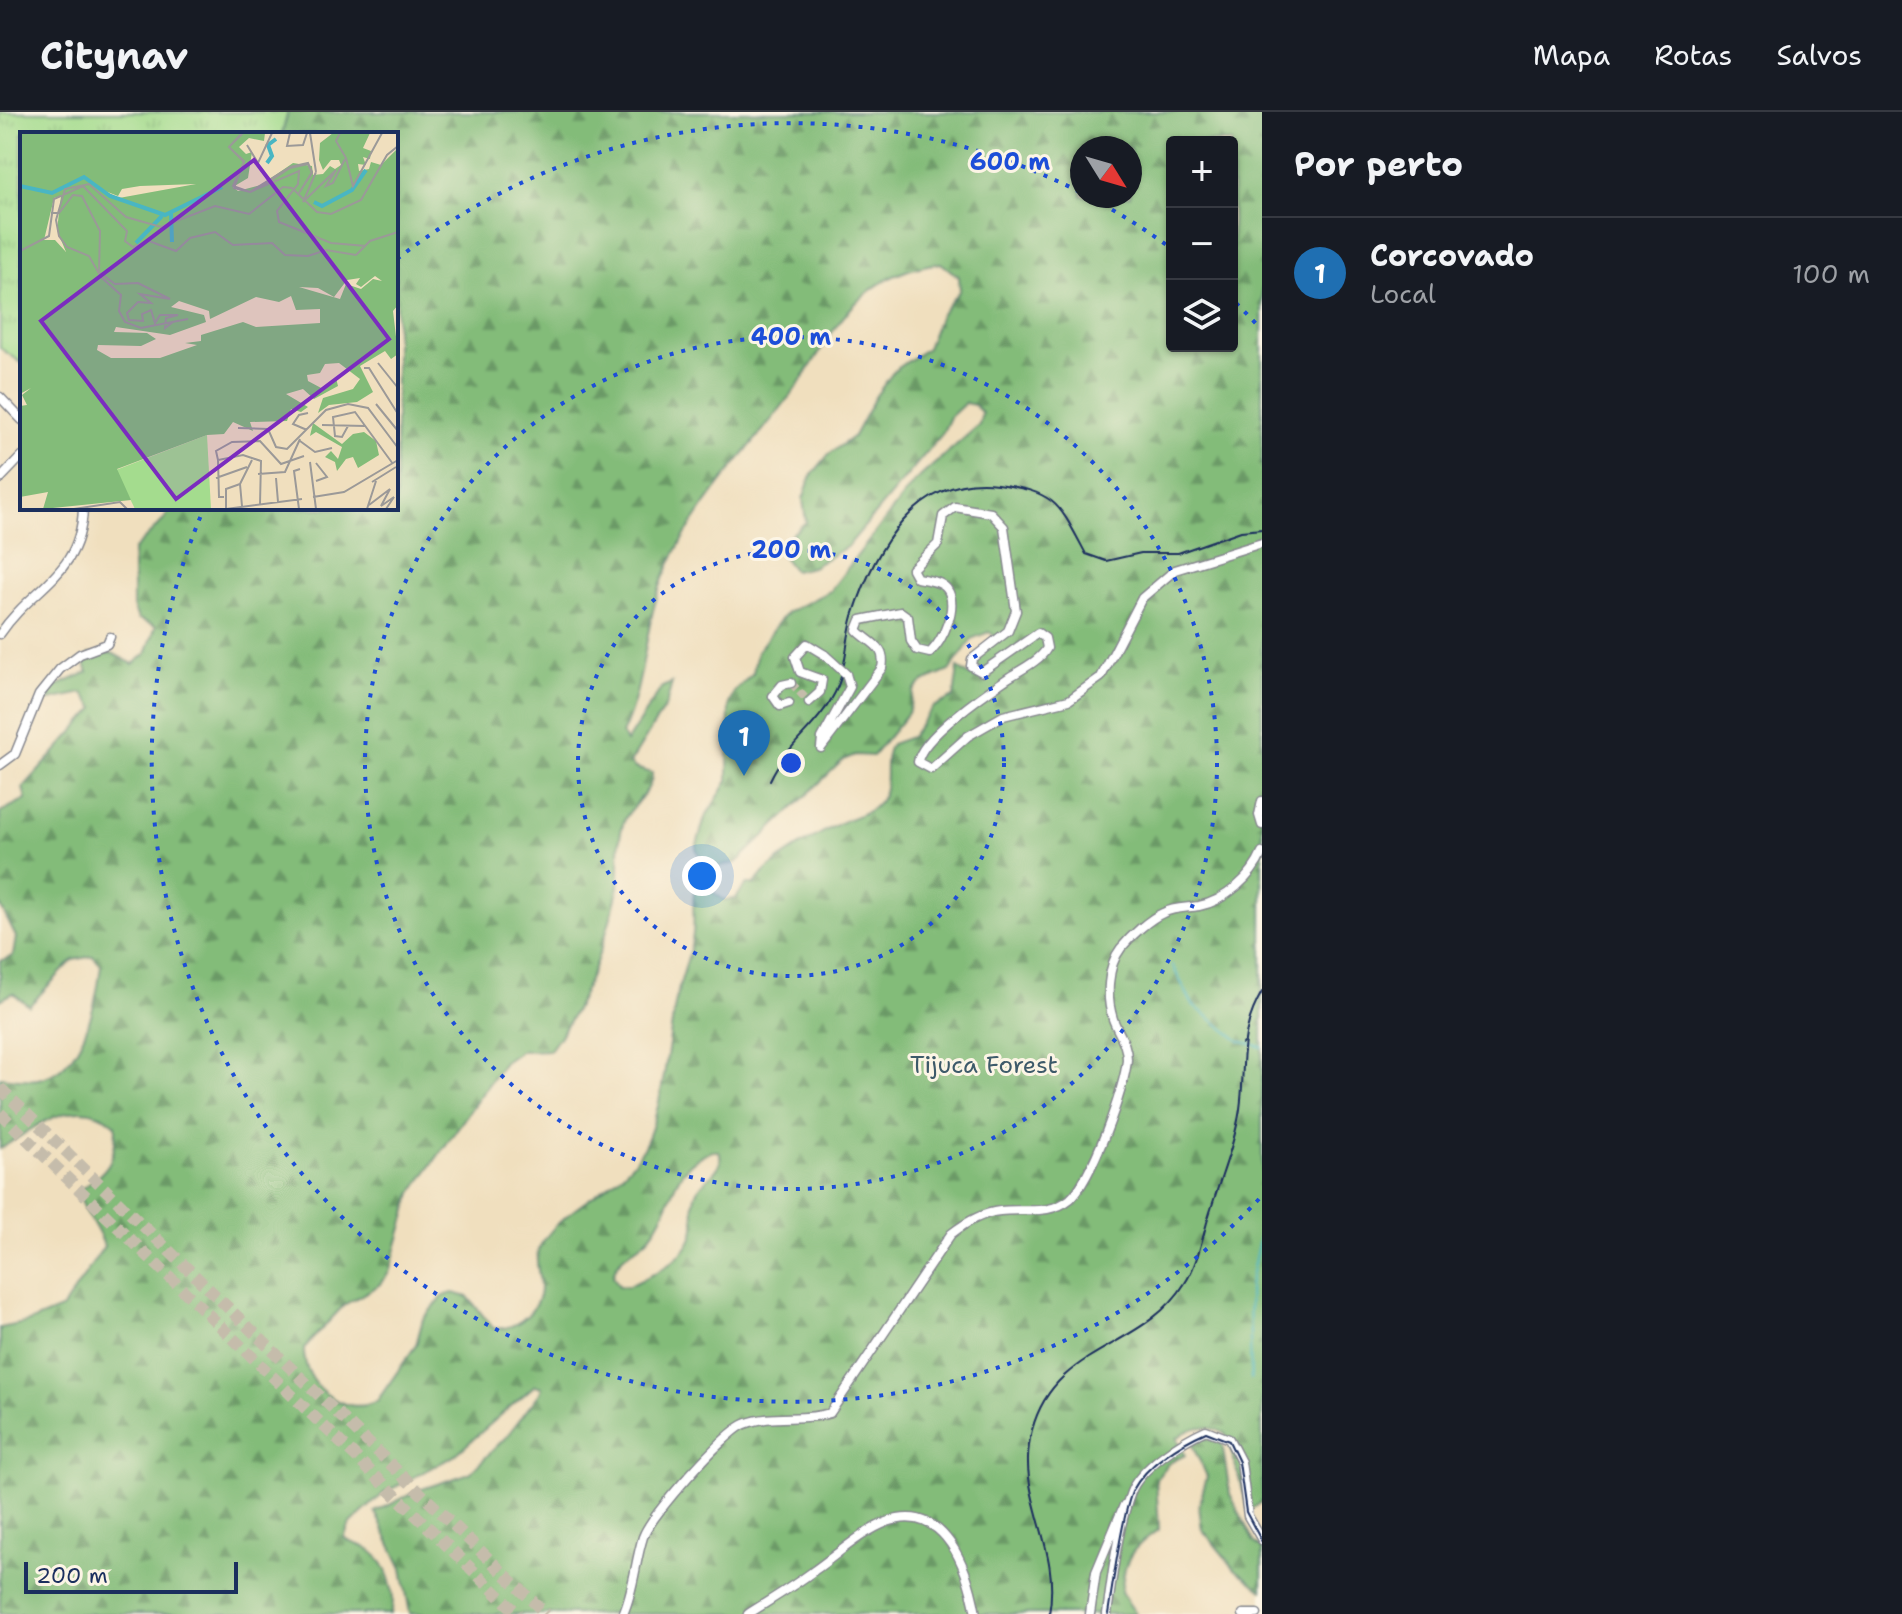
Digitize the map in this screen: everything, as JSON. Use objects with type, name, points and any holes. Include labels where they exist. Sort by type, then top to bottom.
[{"type":"street","points":[[0,397],[20,418]]},
{"type":"street","points":[[0,479],[20,458]]},
{"type":"street","points":[[809,702],[820,692],[822,680],[800,672],[795,657],[807,644],[846,674],[850,687],[822,738],[821,748],[882,668],[884,657],[881,650],[857,630],[861,620],[901,612],[908,617],[911,641],[917,650],[930,653],[938,645],[951,609],[947,589],[940,583],[917,578],[912,569],[938,544],[943,516],[955,507],[991,513],[1004,527],[1016,611],[1008,631],[972,659],[971,666],[982,672],[1038,633],[1048,643],[1044,653],[980,697],[932,740],[918,756],[918,762],[931,769],[968,736],[1003,716],[1069,700],[1101,677],[1142,598],[1175,570],[1262,543]]},
{"type":"street","points":[[0,634],[68,562],[79,539],[83,510]]},
{"type":"street","points":[[0,765],[15,754],[39,695],[60,669],[80,654],[107,644],[110,637]]},
{"type":"street","points":[[789,703],[780,706],[773,696],[782,685],[791,683]]},
{"type":"street","points":[[1262,801],[1259,815],[1262,825]]},
{"type":"street","points":[[623,1614],[644,1533],[670,1496],[730,1433],[759,1419],[789,1416],[813,1418],[830,1413],[951,1234],[968,1220],[997,1211],[1050,1210],[1070,1198],[1085,1180],[1104,1138],[1127,1062],[1126,1045],[1112,1017],[1109,995],[1116,955],[1122,946],[1164,912],[1203,905],[1230,892],[1256,866],[1262,853]]},
{"type":"street","points":[[1090,1614],[1096,1572],[1131,1490],[1160,1458],[1188,1438],[1206,1430],[1219,1432],[1229,1439],[1237,1451],[1248,1516],[1262,1540]]},
{"type":"street","points":[[1107,1614],[1131,1490]]},
{"type":"street","points":[[748,1614],[859,1538],[900,1519],[918,1520],[938,1529],[954,1545],[976,1614]]},
{"type":"street","points":[[1243,1614],[1257,1614]]},
{"type":"green space","points":[[0,112],[288,112],[283,132],[20,132],[20,362],[0,348]]},
{"type":"green space","name":"Tijuca Forest","points":[[288,112],[1262,112],[1262,1502],[1249,1511],[1226,1434],[1200,1427],[1177,1438],[1185,1455],[1169,1463],[1156,1479],[1159,1529],[1135,1549],[1125,1570],[1121,1592],[1136,1614],[410,1614],[402,1568],[375,1512],[419,1490],[470,1473],[506,1437],[540,1393],[542,1387],[535,1385],[454,1456],[384,1493],[350,1524],[344,1538],[375,1554],[385,1569],[393,1597],[391,1614],[0,1614],[0,1328],[29,1322],[63,1308],[104,1246],[83,1205],[79,1190],[109,1164],[116,1125],[101,1115],[86,1111],[71,1112],[42,1123],[0,1149],[0,1077],[38,1079],[66,1063],[85,1033],[96,997],[101,965],[93,956],[73,960],[29,1006],[13,993],[0,1000],[0,961],[13,956],[16,937],[0,905],[0,812],[26,799],[23,788],[95,708],[83,693],[45,701],[46,691],[88,672],[84,662],[89,654],[112,653],[133,664],[146,654],[156,626],[138,619],[133,606],[133,550],[165,519],[169,510],[398,510],[398,132],[283,132]],"holes":[[[941,263],[959,277],[960,290],[940,315],[927,348],[894,371],[875,397],[854,436],[829,454],[811,476],[803,499],[806,522],[785,540],[781,554],[794,571],[812,567],[848,546],[942,434],[950,417],[965,403],[975,405],[982,413],[979,425],[914,482],[830,591],[788,612],[757,652],[753,673],[734,692],[729,704],[728,781],[705,818],[696,848],[705,869],[736,863],[843,760],[855,755],[873,756],[908,713],[914,691],[921,683],[949,671],[973,638],[989,632],[995,636],[974,663],[983,674],[974,678],[958,668],[954,697],[933,707],[911,737],[891,744],[886,760],[884,793],[870,810],[840,823],[794,850],[755,884],[747,884],[735,899],[724,900],[696,880],[692,943],[677,996],[652,1126],[637,1158],[626,1170],[564,1218],[542,1243],[537,1256],[539,1296],[527,1316],[508,1327],[493,1328],[468,1297],[453,1293],[443,1296],[423,1319],[416,1345],[377,1401],[364,1405],[338,1401],[317,1385],[305,1361],[304,1348],[344,1305],[379,1285],[389,1273],[412,1193],[504,1062],[520,1051],[550,1050],[572,1016],[590,977],[616,898],[619,848],[625,819],[651,779],[652,773],[635,768],[630,763],[666,705],[672,683],[662,687],[626,742],[622,734],[636,695],[657,595],[676,550],[707,501],[796,388],[850,309],[869,291],[908,270]],[[711,1151],[719,1151],[720,1163],[695,1195],[694,1228],[686,1249],[658,1271],[627,1287],[619,1286],[613,1276],[615,1269],[623,1258],[650,1236],[686,1168]]]},
{"type":"green space","points":[[1200,1437],[1222,1443],[1230,1494],[1254,1542],[1262,1549],[1262,1590],[1235,1569],[1202,1529],[1199,1506],[1207,1476],[1191,1443]]},
{"type":"waterway","points":[[1172,965],[1193,1005],[1240,1041],[1262,1047]]},
{"type":"waterway","points":[[1251,1379],[1249,1287],[1262,1225]]},
{"type":"tunnel","points":[[791,683],[809,702]]},
{"type":"tunnel","points":[[0,1088],[546,1614]]},
{"type":"tunnel","points":[[0,1113],[518,1614]]},
{"type":"tram line","points":[[770,780],[784,757],[825,709],[837,688],[853,616],[886,543],[921,504],[943,491],[968,484],[997,484],[1044,496],[1062,512],[1086,554],[1106,561],[1141,553],[1178,553],[1241,531],[1262,529]]},
{"type":"tram line","points":[[1049,1614],[1049,1565],[1029,1477],[1028,1454],[1032,1430],[1043,1402],[1060,1380],[1079,1364],[1147,1323],[1167,1305],[1190,1275],[1235,1134],[1246,1036],[1262,992]]},
{"type":"tram line","points":[[1108,1614],[1122,1531],[1133,1490],[1165,1455],[1206,1432],[1229,1441],[1239,1462],[1246,1512],[1262,1542]]},
{"type":"place","name":"Corcovado","points":[[744,776]]}]
